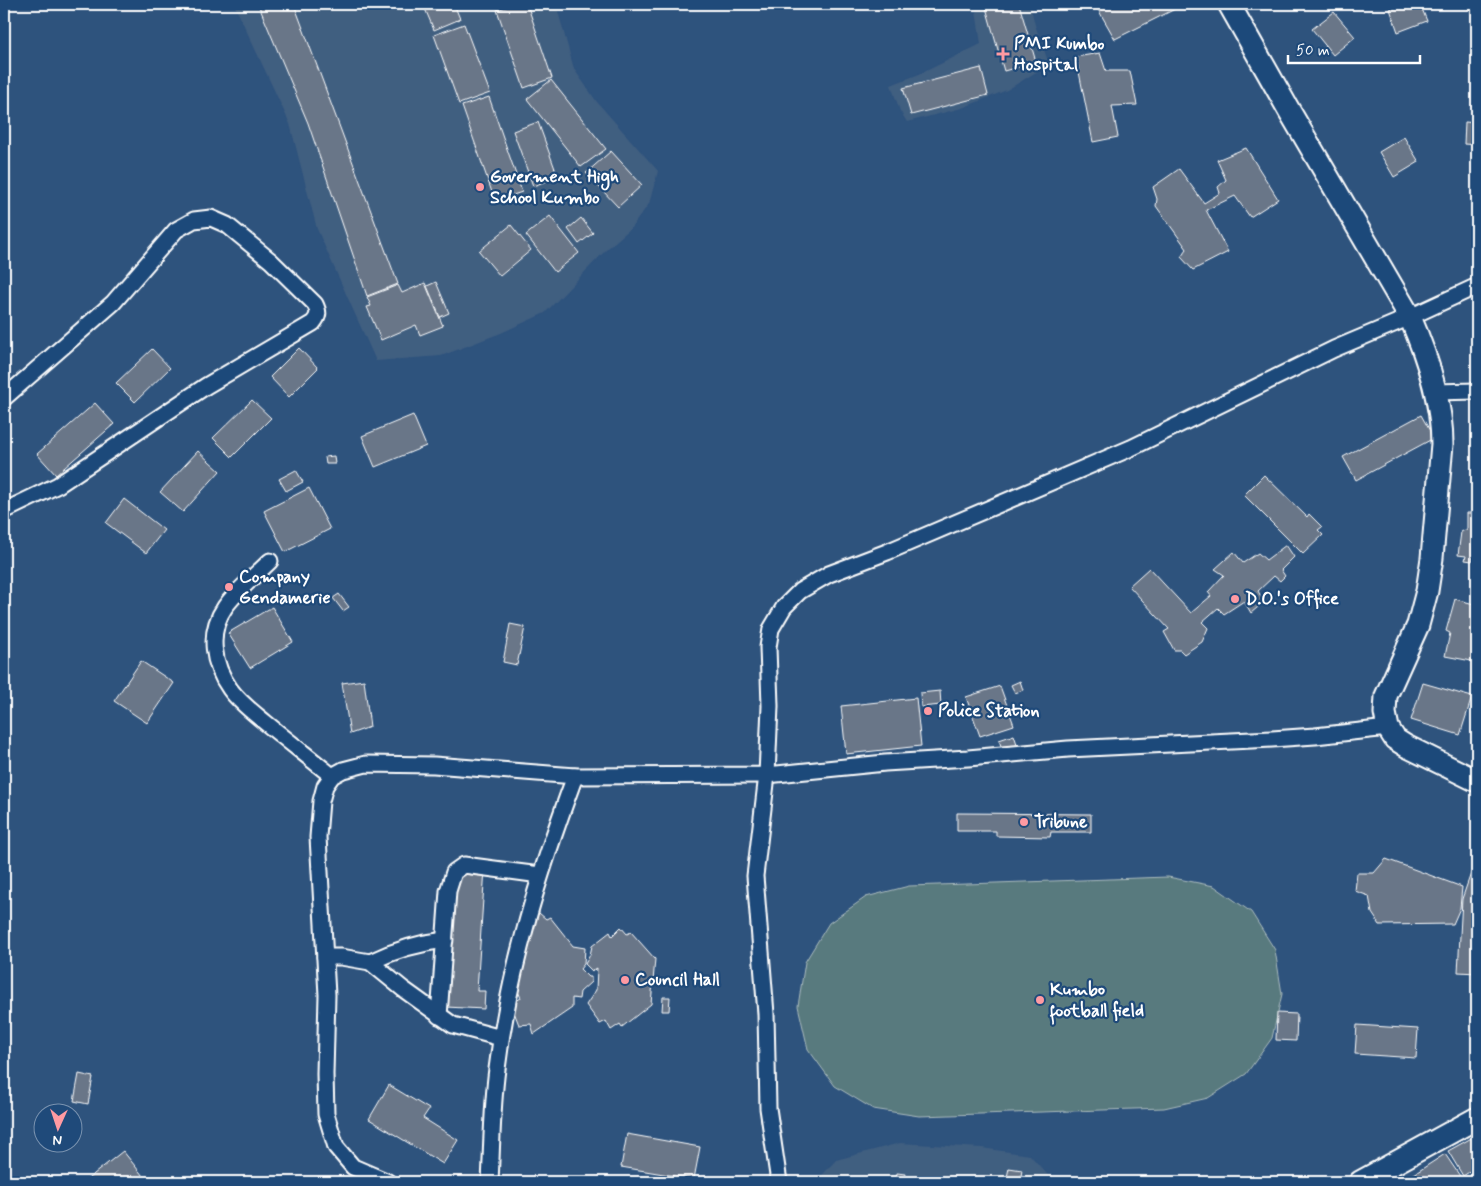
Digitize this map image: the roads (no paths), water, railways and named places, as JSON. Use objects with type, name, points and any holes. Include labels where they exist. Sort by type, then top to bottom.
[{"type":"street","points":[[1229,4],[1410,317],[1424,349],[1442,426],[1431,566],[1418,626],[1386,696],[1385,713],[1388,728],[1395,739],[1477,781]]},
{"type":"street","points":[[4,398],[113,303],[176,230],[194,220],[211,218],[227,225],[271,261],[315,304],[318,310],[318,317],[313,323],[206,386],[58,485],[4,511]]},
{"type":"street","points":[[779,1182],[768,1108],[766,1014],[755,876],[767,775],[770,706],[768,647],[771,629],[784,607],[800,591],[829,574],[923,537],[1131,448],[1334,349],[1477,286]]},
{"type":"street","points":[[1434,392],[1477,391]]},
{"type":"street","points":[[270,561],[224,608],[214,640],[215,657],[230,690],[244,705],[332,776]]},
{"type":"street","points":[[388,1182],[353,1167],[336,1147],[326,1114],[327,995],[318,837],[321,801],[325,786],[332,776],[343,770],[366,764],[434,765],[575,776],[767,775],[885,763],[1068,749],[1262,740],[1388,728]]},
{"type":"street","points":[[490,1182],[496,1071],[512,982],[540,875],[575,776]]},
{"type":"street","points":[[439,1016],[448,891],[454,872],[464,865],[540,875]]},
{"type":"street","points":[[370,962],[390,952],[420,943],[445,940]]},
{"type":"street","points":[[325,957],[342,957],[370,962],[403,989],[453,1025],[501,1038]]},
{"type":"street","points":[[1360,1182],[1477,1118]]},
{"type":"place","name":"PMI Kumbo Hospital","points":[[1003,54]]},
{"type":"place","name":"Goverment High School Kumbo","points":[[480,187]]},
{"type":"place","name":"Company Gendamerie","points":[[229,587]]},
{"type":"place","name":"D.O.'s Office","points":[[1235,599]]},
{"type":"place","name":"Police Station","points":[[928,711]]},
{"type":"place","name":"Tribune","points":[[1024,822]]},
{"type":"place","name":"Council Hall","points":[[625,980]]},
{"type":"place","name":"Kumbo football field","points":[[1040,1000]]}]
